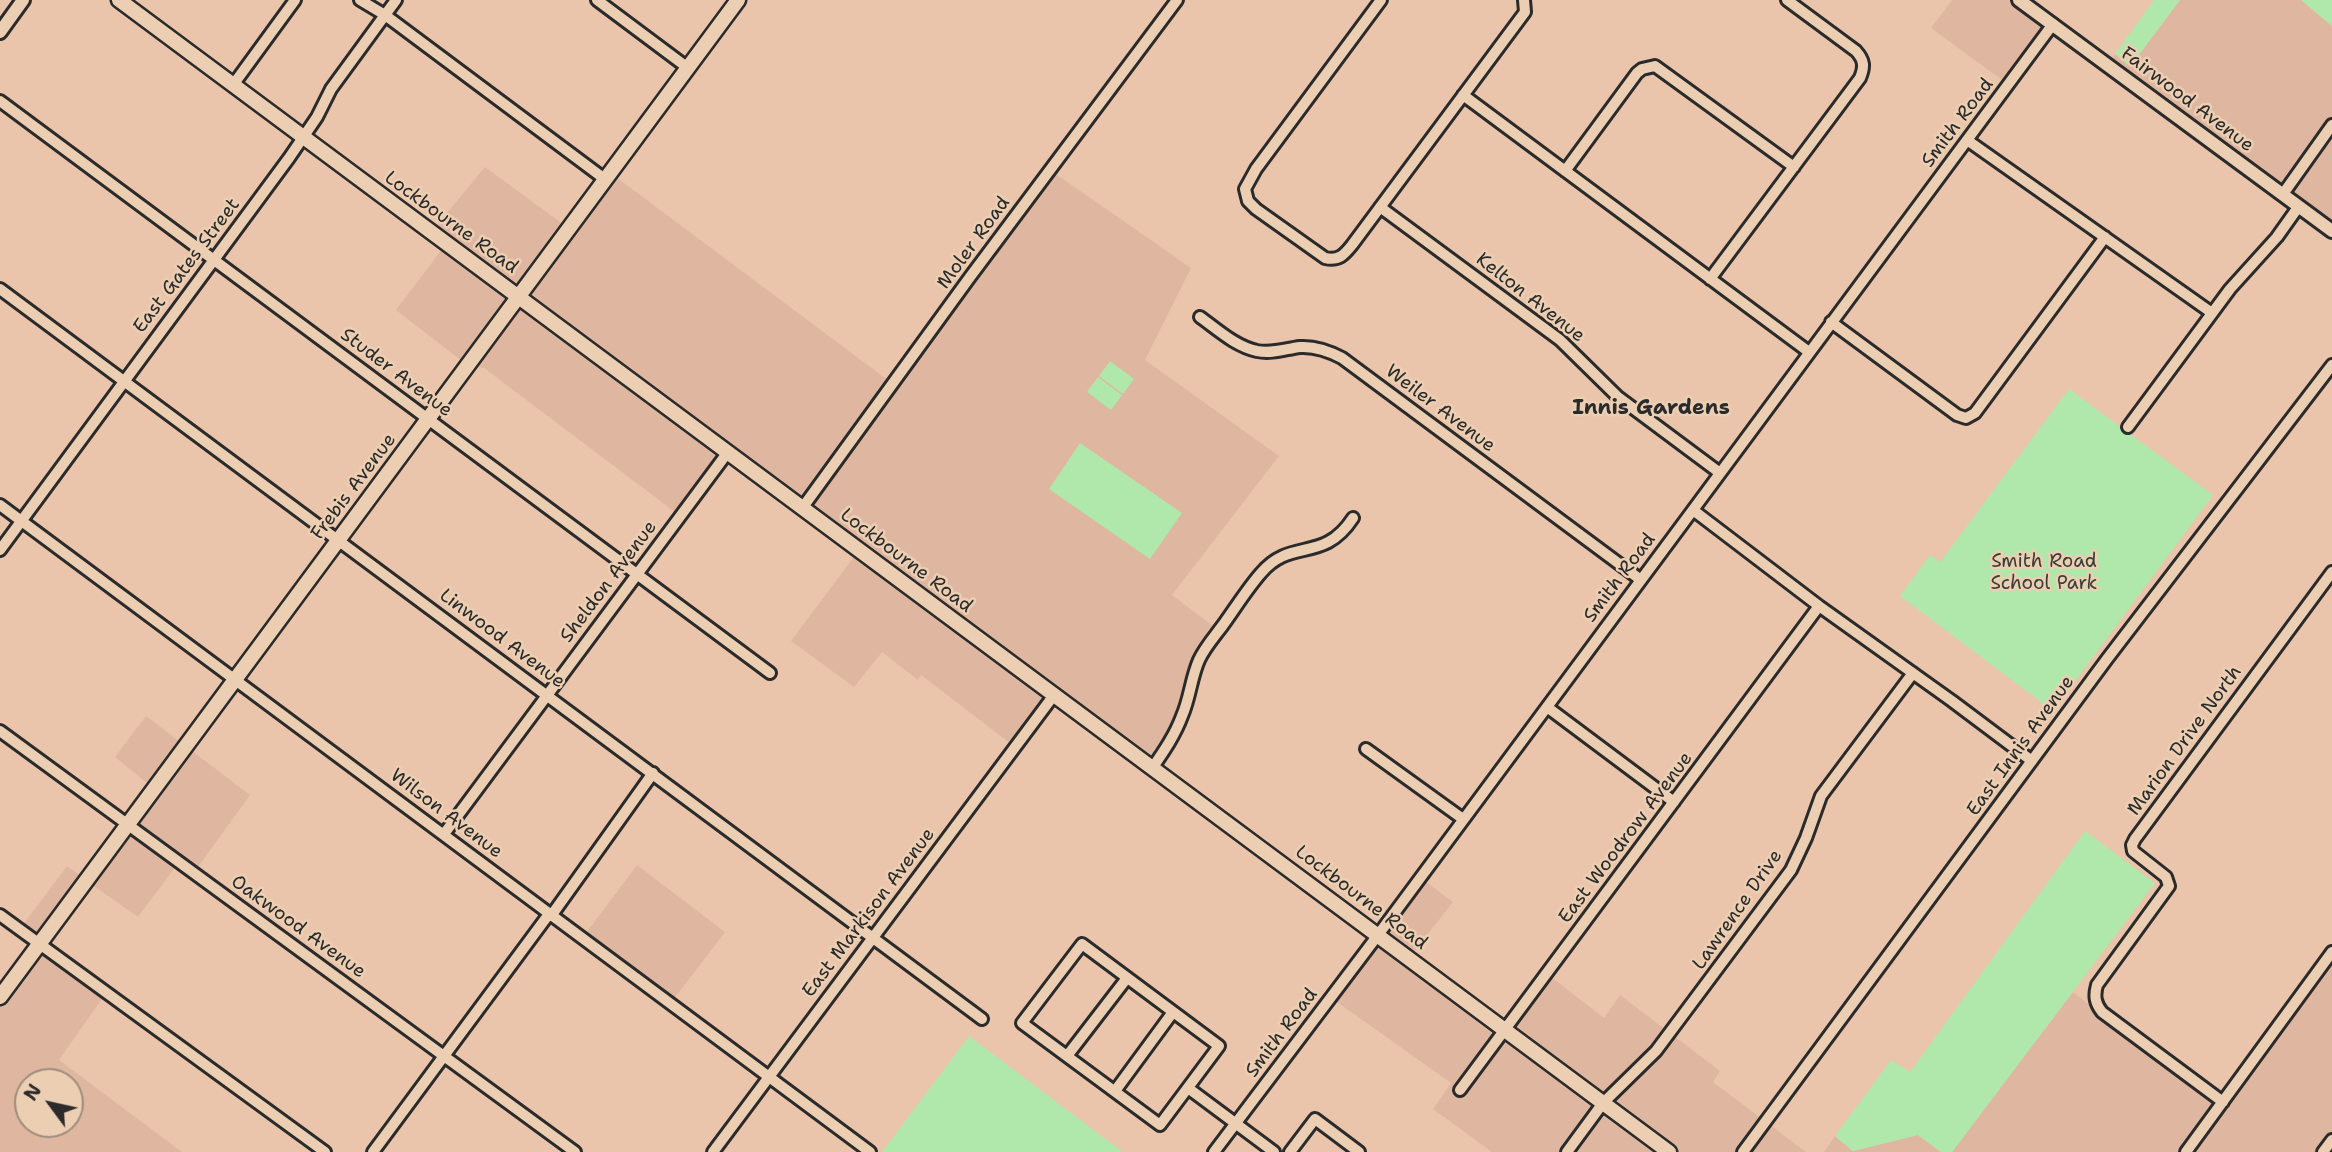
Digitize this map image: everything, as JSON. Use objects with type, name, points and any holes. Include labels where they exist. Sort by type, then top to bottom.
[{"type":"main road","name":"Lockbourne Road","points":[[120,0],[1669,1152]]},
{"type":"main road","name":"Frebis Avenue","points":[[0,997],[738,0]]},
{"type":"street","points":[[0,32],[23,0]]},
{"type":"street","points":[[233,85],[295,0]]},
{"type":"street","points":[[360,0],[385,15],[606,180]]},
{"type":"street","name":"East Gates Street","points":[[0,550],[303,138],[331,89],[396,0]]},
{"type":"street","points":[[597,0],[688,68]]},
{"type":"street","name":"Moler Road","points":[[803,508],[970,277],[1177,0]]},
{"type":"street","points":[[1381,0],[1256,169],[1245,189],[1248,201],[1256,209],[1315,252],[1334,260],[1344,255],[1525,12],[1525,2]]},
{"type":"street","points":[[1710,279],[1860,78],[1864,68],[1863,59],[1856,51],[1787,0]]},
{"type":"street","name":"Fairwood Avenue","points":[[2019,0],[2332,231]]},
{"type":"street","name":"Smith Road","points":[[1214,1152],[2053,24]]},
{"type":"street","points":[[1565,171],[1637,74],[1649,67],[1660,69],[1794,167]]},
{"type":"street","points":[[1463,95],[1809,352]]},
{"type":"street","name":"Studer Avenue","points":[[0,101],[771,674]]},
{"type":"street","points":[[2283,194],[2332,125]]},
{"type":"street","points":[[1967,140],[2212,313]]},
{"type":"street","points":[[2128,427],[2212,313],[2252,262],[2277,237],[2299,206]]},
{"type":"street","name":"Kelton Avenue","points":[[1380,207],[1560,340],[1618,397],[1720,473]]},
{"type":"street","points":[[1831,322],[1957,415],[1966,418],[1975,413],[2105,237]]},
{"type":"street","name":"Linwood Avenue","points":[[0,289],[982,1019]]},
{"type":"street","name":"Weiler Avenue","points":[[1200,317],[1233,341],[1258,352],[1301,347],[1329,351],[1342,358],[1641,580]]},
{"type":"street","name":"East Innis Avenue","points":[[1743,1152],[2032,761],[2332,365]]},
{"type":"street","name":"Sheldon Avenue","points":[[444,834],[728,452]]},
{"type":"street","name":"Wilson Avenue","points":[[0,505],[870,1152]]},
{"type":"street","points":[[1693,510],[1819,606],[2032,761]]},
{"type":"street","points":[[1153,767],[1172,739],[1183,714],[1199,660],[1261,572],[1282,555],[1332,542],[1353,518]]},
{"type":"street","name":"Marion Drive North","points":[[2223,1102],[2102,1012],[2096,1004],[2094,994],[2097,985],[2169,886],[2166,877],[2133,851],[2135,839],[2332,572]]},
{"type":"street","name":"East Woodrow Avenue","points":[[1460,1090],[1819,606]]},
{"type":"street","name":"Lawrence Drive","points":[[1567,1152],[1603,1103],[1656,1051],[1791,870],[1821,796],[1913,673]]},
{"type":"street","name":"East Markison Avenue","points":[[713,1152],[1054,695]]},
{"type":"street","points":[[1547,707],[1674,802]]},
{"type":"street","name":"Oakwood Avenue","points":[[0,731],[575,1152]]},
{"type":"street","points":[[1366,748],[1463,819]]},
{"type":"street","points":[[373,1152],[653,773]]},
{"type":"street","points":[[0,915],[324,1152]]},
{"type":"street","points":[[1082,944],[1127,978],[1219,1046],[1160,1125],[1022,1023],[1082,944]]},
{"type":"street","points":[[2186,1152],[2332,953]]},
{"type":"street","points":[[1067,1056],[1127,978]]},
{"type":"street","points":[[1115,1091],[1173,1012]]},
{"type":"street","points":[[1188,1088],[1274,1152]]},
{"type":"street","points":[[1290,1152],[1315,1119],[1359,1152]]},
{"type":"street","points":[[2323,1152],[2332,1140]]},
{"type":"shaded area","points":[[1952,0],[2017,0],[2049,24],[2006,83],[1931,28]]},
{"type":"shaded area","points":[[2180,0],[2301,0],[2332,26],[2332,233],[2106,66],[2115,54],[2127,64],[2135,60]]},
{"type":"shaded area","points":[[485,167],[567,227],[608,171],[897,387],[1053,172],[1191,268],[1145,360],[1279,456],[1172,595],[1217,629],[1173,737],[1151,768],[1054,696],[1015,747],[921,675],[918,680],[882,652],[854,687],[791,641],[859,550],[728,452],[679,515],[484,368],[467,365],[396,310],[446,244],[431,232]]},
{"type":"shaded area","points":[[146,716],[250,795],[193,874],[179,862],[138,917],[88,882],[41,945],[106,993],[59,1060],[70,1068],[14,1068],[14,1138],[84,1138],[84,1079],[182,1152],[0,1152],[0,996],[38,944],[19,930],[67,866],[85,879],[153,788],[115,757]]},
{"type":"shaded area","points":[[637,865],[725,932],[670,1004],[583,937]]},
{"type":"shaded area","points":[[1421,878],[1453,902],[1409,958],[1504,1029],[1546,973],[1604,1018],[1620,995],[1720,1071],[1713,1082],[1806,1152],[1492,1152],[1433,1109],[1451,1083],[1330,997]]},
{"type":"shaded area","points":[[2332,948],[2332,1152],[1952,1152],[2073,992],[2218,1106]]},
{"type":"shaded area","points":[[1918,1135],[1941,1152],[1824,1152],[1835,1136],[1853,1151]]},
{"type":"green space","points":[[2154,0],[2180,0],[2135,60],[2127,64],[2115,54]]},
{"type":"green space","points":[[2301,0],[2332,0],[2332,26]]},
{"type":"green space","points":[[1110,361],[1134,379],[1123,394],[1099,376]]},
{"type":"green space","points":[[1098,377],[1122,395],[1111,410],[1087,392]]},
{"type":"green space","name":"Smith Road School Park","points":[[2069,389],[2213,495],[2053,711],[1900,596],[1930,555],[1940,562]]},
{"type":"green space","points":[[1080,443],[1182,513],[1150,559],[1049,489]]},
{"type":"green space","points":[[2085,831],[2155,883],[1952,1152],[1941,1152],[1918,1135],[1853,1151],[1835,1136],[1891,1060],[1910,1072]]},
{"type":"green space","points":[[969,1036],[1123,1152],[882,1152]]},
{"type":"district","name":"Innis Gardens","points":[[1651,409]]}]
